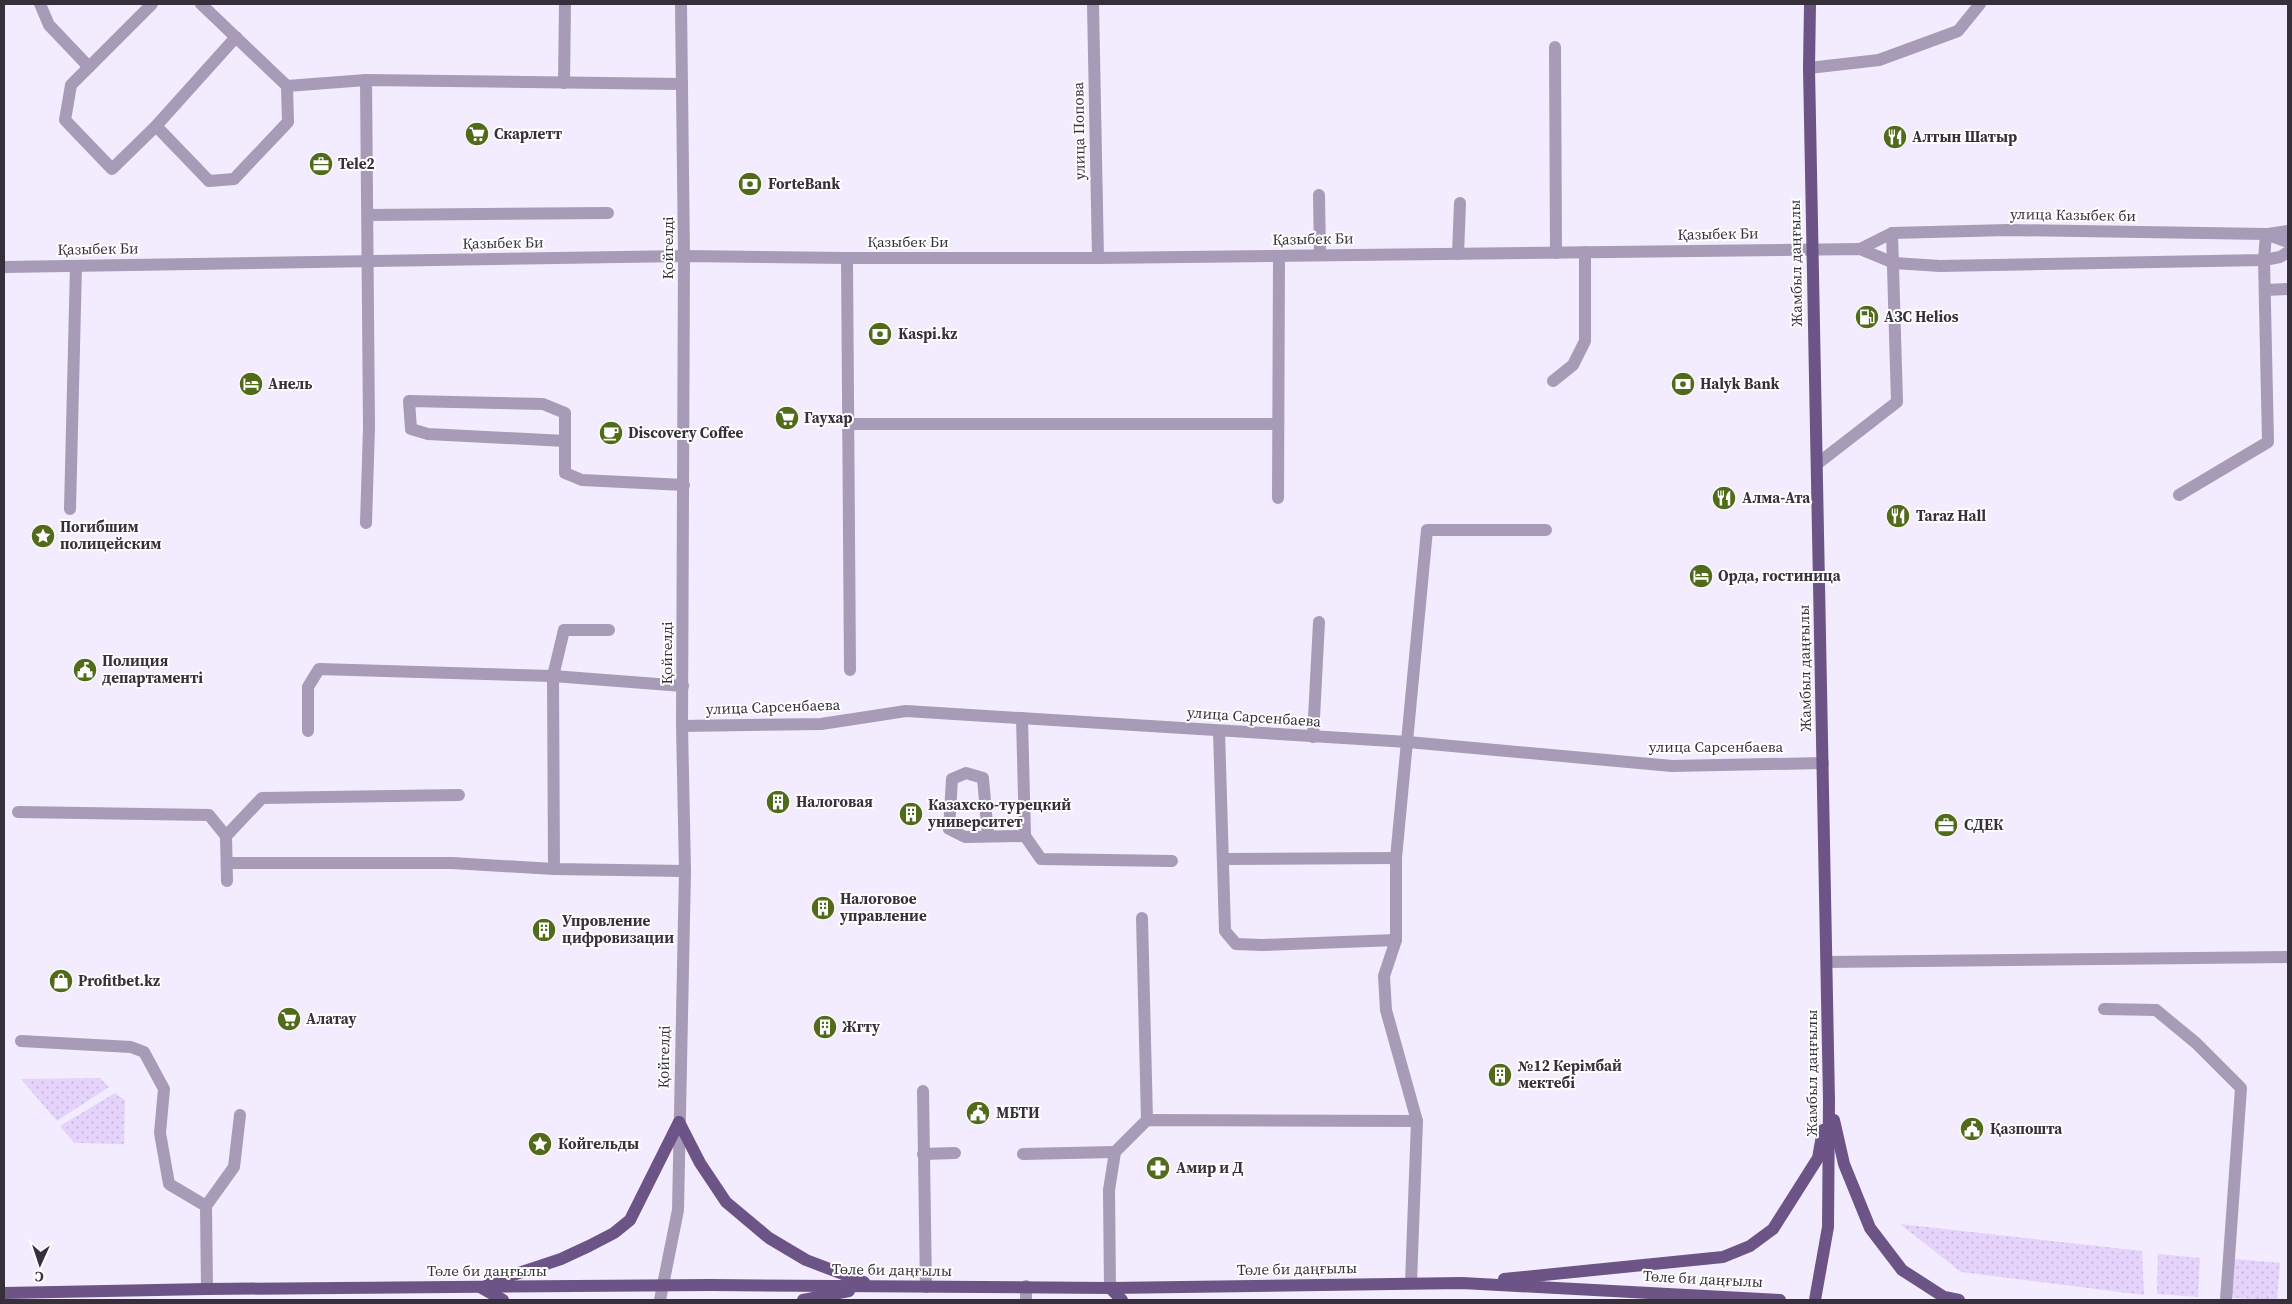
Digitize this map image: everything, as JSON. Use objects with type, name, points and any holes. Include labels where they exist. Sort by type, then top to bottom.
[{"type":"main road","name":"Жамбыл даңғылы","points":[[1810,4],[1809,68],[1812,249],[1830,1101],[1828,1227],[1815,1300]]},
{"type":"main road","points":[[1462,1283],[1723,1257],[1750,1246],[1773,1229],[1818,1158],[1830,1101]]},
{"type":"main road","points":[[1830,1101],[1844,1164],[1870,1228],[1902,1270],[1944,1298],[1959,1300]]},
{"type":"main road","points":[[679,1122],[700,1163],[726,1202],[768,1238],[806,1260],[873,1285]]},
{"type":"main road","points":[[480,1287],[575,1253],[614,1233],[630,1220],[679,1122]]},
{"type":"main road","name":"Төле би даңғылы","points":[[4,1293],[480,1287],[873,1285],[1110,1288],[1462,1283],[1780,1300]]},
{"type":"main road","points":[[803,1300],[873,1285]]},
{"type":"main road","points":[[480,1287],[503,1300]]},
{"type":"main road","points":[[1110,1288],[1122,1300]]},
{"type":"street","points":[[40,4],[49,24],[89,67]]},
{"type":"street","points":[[152,4],[71,85],[65,120],[112,169],[156,126],[236,37]]},
{"type":"street","points":[[156,126],[209,181],[234,180],[288,122],[287,86],[201,4]]},
{"type":"street","points":[[564,83],[565,4]]},
{"type":"street","name":"Қойгелді","points":[[660,1300],[678,1210],[685,871],[682,726],[684,256],[681,4]]},
{"type":"street","name":"улица Попова","points":[[1093,4],[1098,258]]},
{"type":"street","points":[[1809,68],[1879,60],[1958,31],[1980,4]]},
{"type":"street","points":[[1555,47],[1556,253]]},
{"type":"street","points":[[287,86],[366,80],[682,84]]},
{"type":"street","points":[[366,80],[369,261],[369,426],[366,523]]},
{"type":"street","points":[[1319,194],[1320,255]]},
{"type":"street","points":[[1458,254],[1460,203]]},
{"type":"street","points":[[368,215],[608,212]]},
{"type":"street","name":"улица Казыбек би","points":[[1860,249],[1892,233],[2008,230],[2266,234],[2288,242]]},
{"type":"street","points":[[2179,495],[2268,442],[2264,290],[2266,234],[2288,231]]},
{"type":"street","points":[[1817,464],[1897,402],[1892,233]]},
{"type":"street","name":"Қазыбек Би","points":[[4,267],[684,256],[1098,258],[1812,249]]},
{"type":"street","name":"улица Казыбек би","points":[[1812,249],[1860,249],[1894,263],[1940,266],[2264,260],[2280,257],[2288,252]]},
{"type":"street","points":[[1554,381],[1574,365],[1585,341],[1585,252]]},
{"type":"street","points":[[1278,498],[1279,256]]},
{"type":"street","points":[[847,258],[850,670]]},
{"type":"street","points":[[70,509],[76,266]]},
{"type":"street","points":[[2264,290],[2288,289]]},
{"type":"street","points":[[565,441],[428,434],[411,429],[409,401],[543,404],[565,413],[565,441],[565,473],[582,480],[684,485]]},
{"type":"street","points":[[848,424],[1278,424]]},
{"type":"street","points":[[1411,1283],[1417,1121],[1386,1010],[1384,976],[1396,940],[1396,858],[1427,530],[1546,530]]},
{"type":"street","points":[[1313,736],[1319,622]]},
{"type":"street","points":[[554,869],[553,676],[564,630],[609,630]]},
{"type":"street","points":[[308,731],[308,687],[319,669],[553,676],[683,686]]},
{"type":"street","name":"улица Сарсенбаева","points":[[682,726],[821,724],[906,711],[1408,742],[1672,766],[1823,763]]},
{"type":"street","points":[[1022,718],[1025,836],[1041,860],[1172,861]]},
{"type":"street","points":[[1219,731],[1225,931],[1236,944],[1262,945],[1396,940]]},
{"type":"street","points":[[988,836],[984,778],[966,773],[952,779],[949,829],[965,836],[988,836],[1025,836]]},
{"type":"street","points":[[226,836],[262,798],[459,795]]},
{"type":"street","points":[[18,812],[209,815],[226,836],[227,881]]},
{"type":"street","points":[[1223,859],[1396,858]]},
{"type":"street","points":[[227,863],[452,863],[554,869],[685,871]]},
{"type":"street","points":[[1142,918],[1147,1120]]},
{"type":"street","points":[[1827,962],[2288,957]]},
{"type":"street","points":[[2104,1009],[2156,1010],[2196,1043],[2241,1088],[2226,1300]]},
{"type":"street","points":[[21,1041],[131,1047],[144,1052],[164,1088],[160,1133],[169,1184],[206,1206]]},
{"type":"street","points":[[923,1091],[926,1287]]},
{"type":"street","points":[[208,1289],[206,1206],[234,1167],[240,1115]]},
{"type":"street","points":[[1110,1288],[1109,1190],[1115,1152],[1147,1120],[1417,1121]]},
{"type":"street","points":[[1023,1154],[1115,1152]]},
{"type":"street","points":[[923,1154],[955,1154]]},
{"type":"street","points":[[1026,1286],[1026,1300]]},
{"type":"shaded area","points":[[100,1078],[109,1087],[57,1121],[21,1079]]},
{"type":"shaded area","points":[[115,1093],[125,1100],[124,1144],[74,1143],[60,1126]]},
{"type":"shaded area","points":[[1900,1224],[2142,1251],[2144,1295],[1961,1272]]},
{"type":"shaded area","points":[[2158,1254],[2200,1258],[2198,1297],[2157,1294]]},
{"type":"shaded area","points":[[2224,1258],[2280,1263],[2277,1300],[2220,1297]]},
{"type":"place","name":"Скарлетт","points":[[477,134]]},
{"type":"place","name":"Алтын Шатыр","points":[[1895,137]]},
{"type":"place","name":"Tele2","points":[[321,164]]},
{"type":"place","name":"ForteBank","points":[[750,184]]},
{"type":"place","name":"АЗС Helios","points":[[1867,317]]},
{"type":"place","name":"Kaspi.kz","points":[[880,334]]},
{"type":"place","name":"Анель","points":[[251,384]]},
{"type":"place","name":"Halyk Bank","points":[[1683,384]]},
{"type":"place","name":"Гаухар","points":[[787,418]]},
{"type":"place","name":"Discovery Coffee","points":[[611,433]]},
{"type":"place","name":"Алма-Ата","points":[[1724,498]]},
{"type":"place","name":"Taraz Hall","points":[[1898,516]]},
{"type":"place","name":"Погибшим полицейским","points":[[43,536]]},
{"type":"place","name":"Орда, гостиница","points":[[1701,576]]},
{"type":"place","name":"Полиция департаменті","points":[[85,670]]},
{"type":"place","name":"Налоговая","points":[[778,802]]},
{"type":"place","name":"Казахско-турецкий университет","points":[[911,814]]},
{"type":"place","name":"СДЕК","points":[[1946,825]]},
{"type":"place","name":"Налоговое управление","points":[[823,908]]},
{"type":"place","name":"Упровление цифровизации","points":[[544,930]]},
{"type":"place","name":"Profitbet.kz","points":[[61,981]]},
{"type":"place","name":"Алатау","points":[[289,1019]]},
{"type":"place","name":"Жгту","points":[[825,1027]]},
{"type":"place","name":"№12 Керімбай мектебі","points":[[1500,1075]]},
{"type":"place","name":"МБТИ","points":[[978,1113]]},
{"type":"place","name":"Қазпошта","points":[[1972,1129]]},
{"type":"place","name":"Койгельды","points":[[540,1144]]},
{"type":"place","name":"Амир и Д","points":[[1158,1168]]}]
